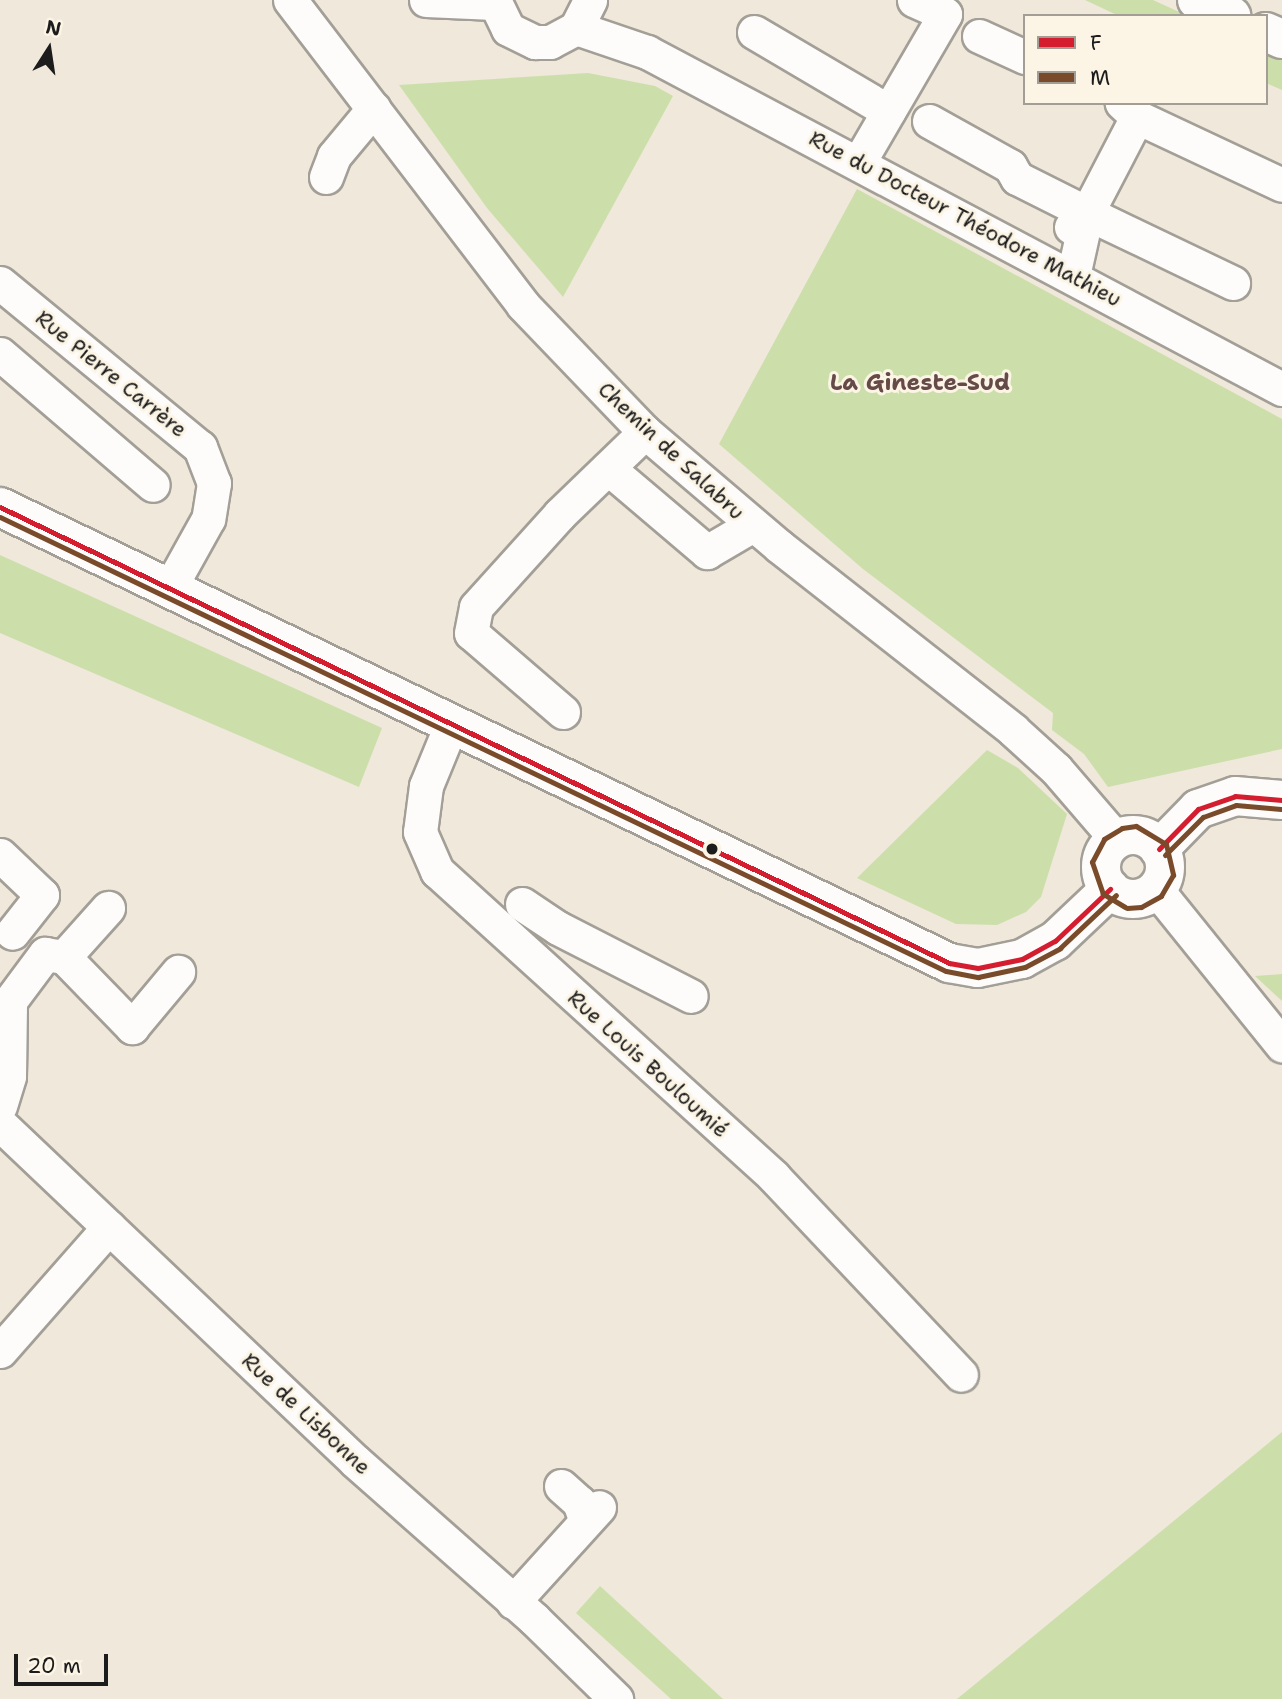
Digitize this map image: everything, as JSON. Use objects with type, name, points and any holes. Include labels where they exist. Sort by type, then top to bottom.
[{"type":"main road","points":[[1197,0],[1227,14]]},
{"type":"main road","points":[[0,507],[949,963],[978,968],[1022,959],[1055,941],[1110,890]]},
{"type":"main road","points":[[1159,849],[1198,809],[1235,796],[1282,800]]},
{"type":"main road","points":[[1144,837],[1159,849],[1164,874],[1156,889],[1128,899],[1110,890],[1101,863],[1117,839],[1144,837]]},
{"type":"street","name":"Chemin de Salabru","points":[[290,0],[523,305],[645,432],[753,525],[1013,730],[1056,769],[1117,839]]},
{"type":"street","points":[[426,0],[494,1]]},
{"type":"street","name":"Rue du Docteur Théodore Mathieu","points":[[599,0],[647,52]]},
{"type":"street","points":[[859,162],[944,14],[915,0]]},
{"type":"street","name":"Rue du Docteur Théodore Mathieu","points":[[494,1],[508,29],[535,42],[557,39],[583,14],[647,52],[1039,257],[1282,389]]},
{"type":"street","points":[[754,32],[888,111]]},
{"type":"street","points":[[979,36],[1023,56]]},
{"type":"street","points":[[327,177],[334,156],[374,108]]},
{"type":"street","points":[[1073,276],[1087,213],[1130,110],[1282,185]]},
{"type":"street","points":[[929,121],[1010,166],[1017,177],[1233,283]]},
{"type":"street","points":[[1039,257],[1087,213]]},
{"type":"street","name":"Rue Pierre Carrère","points":[[0,283],[200,447],[214,483],[208,519],[169,589]]},
{"type":"street","points":[[0,354],[153,485]]},
{"type":"street","points":[[563,712],[471,633],[477,607],[645,432]]},
{"type":"street","points":[[608,468],[707,552],[753,525]]},
{"type":"street","name":"Rue Louis Bouloumié","points":[[452,725],[426,786],[419,832],[437,872],[774,1177],[961,1376]]},
{"type":"street","points":[[0,855],[42,895],[12,933]]},
{"type":"street","points":[[1156,889],[1282,1045]]},
{"type":"street","points":[[522,904],[558,928],[691,996]]},
{"type":"street","points":[[64,957],[108,908]]},
{"type":"street","points":[[0,1107],[9,1076],[10,1001],[45,954],[64,957],[132,1027],[178,972]]},
{"type":"street","name":"Rue de Lisbonne","points":[[0,1125],[355,1461],[513,1602],[616,1699]]},
{"type":"street","points":[[0,1351],[109,1227]]},
{"type":"street","points":[[513,1602],[592,1514],[561,1486]]},
{"type":"green space","points":[[1085,0],[1153,0],[1184,14],[1115,14]]},
{"type":"green space","points":[[1268,53],[1282,59],[1282,90],[1268,84]]},
{"type":"green space","points":[[588,73],[655,86],[673,96],[563,297],[487,208],[399,85]]},
{"type":"green space","points":[[857,189],[1282,419],[1282,749],[1108,787],[1084,754],[1052,730],[1053,713],[863,569],[719,444]]},
{"type":"green space","points":[[0,555],[382,728],[359,787],[0,633]]},
{"type":"green space","points":[[987,750],[1018,768],[1067,814],[1041,897],[1026,912],[997,925],[956,924],[857,878]]},
{"type":"green space","points":[[1282,974],[1282,1001],[1255,976]]},
{"type":"green space","points":[[1282,1432],[1282,1699],[957,1699]]},
{"type":"green space","points":[[600,1586],[723,1699],[671,1699],[576,1613]]},
{"type":"transit line","name":"F","points":[[0,507],[949,963],[978,968],[1022,959],[1055,941],[1110,889]]},
{"type":"transit line","name":"M","points":[[0,517],[946,971],[978,977],[1025,967],[1060,948],[1116,895]]},
{"type":"transit line","name":"F","points":[[1159,849],[1198,809],[1235,796],[1282,800]]},
{"type":"transit line","name":"M","points":[[1165,855],[1203,817],[1236,805],[1281,809]]},
{"type":"transit line","name":"M","points":[[1125,907],[1103,894],[1092,862],[1104,839],[1122,828],[1136,826],[1166,844],[1173,875],[1161,896],[1141,907],[1127,908]]},
{"type":"district","name":"La Gineste-Sud","points":[[920,382]]}]
